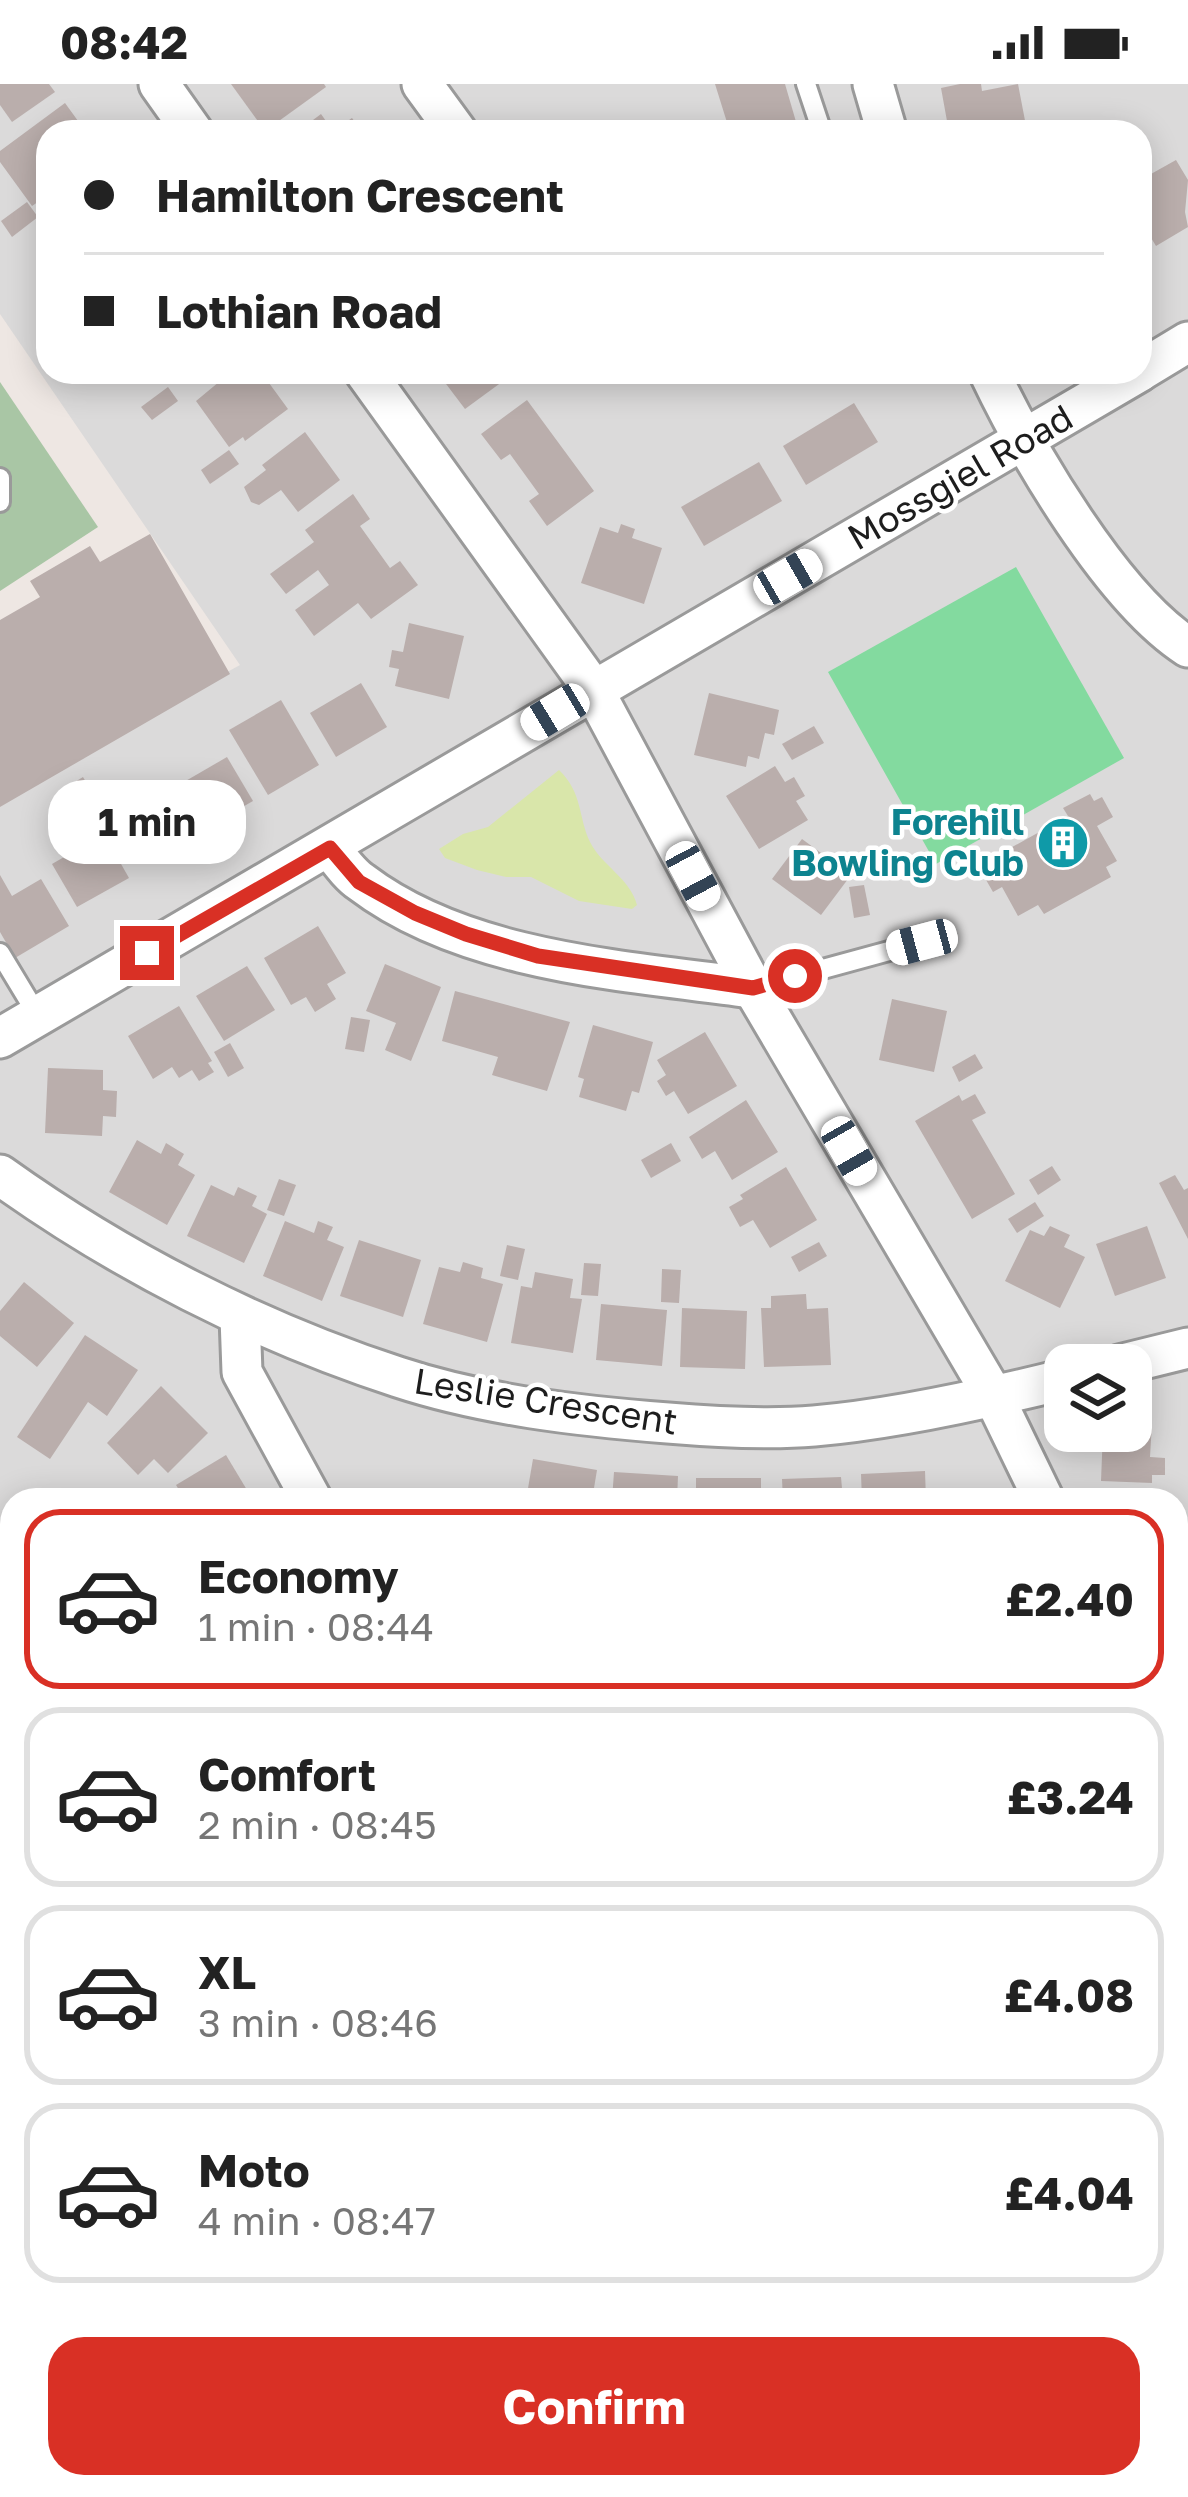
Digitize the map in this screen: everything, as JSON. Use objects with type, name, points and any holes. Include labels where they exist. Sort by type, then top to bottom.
[{"type":"street","points":[[159,84],[184,120]]},
{"type":"street","points":[[422,84],[448,120]]},
{"type":"street","points":[[873,84],[884,120]]},
{"type":"street","name":"Mossgiel Road","points":[[1152,364],[1188,342]]},
{"type":"street","points":[[374,384],[593,689],[753,988],[994,1397],[1039,1488]]},
{"type":"street","points":[[995,384],[1022,442],[1117,578],[1171,636],[1188,647]]},
{"type":"street","name":"Mossgiel Road","points":[[0,1038],[1119,384]]},
{"type":"street","points":[[330,848],[359,882],[466,934],[538,956],[753,988]]},
{"type":"street","name":"Leslie Crescent","points":[[0,1175],[47,1209],[240,1317],[400,1378],[500,1401],[606,1418],[711,1426],[814,1426],[1044,1384]]},
{"type":"street","points":[[240,1317],[242,1372],[306,1488]]},
{"type":"street","points":[[1152,1357],[1188,1348]]},
{"type":"lane","points":[[806,84],[818,120]]},
{"type":"lane","points":[[0,478],[0,502]]},
{"type":"lane","points":[[753,988],[922,942]]},
{"type":"lane","points":[[0,953],[38,1016]]},
{"type":"shaded area","points":[[0,84],[1188,84],[1188,1488],[0,1488],[0,797],[240,665],[48,384],[1152,384],[1152,120],[36,120],[36,367],[0,314]]},
{"type":"green space","points":[[0,382],[98,527],[0,591]]},
{"type":"green space","points":[[1016,567],[1124,758],[936,864],[828,672]]},
{"type":"green space","points":[[559,770],[576,796],[590,842],[633,896],[637,905],[632,909],[579,901],[531,877],[477,870],[445,858],[439,849],[463,834],[488,827]]},
{"type":"building","points":[[0,84],[49,84],[55,92],[12,122],[0,105]]},
{"type":"building","points":[[231,84],[326,87],[280,120],[257,120]]},
{"type":"building","points":[[715,84],[785,84],[796,120],[726,120]]},
{"type":"building","points":[[981,84],[982,91],[1018,84],[1025,120],[947,120],[941,88]]},
{"type":"building","points":[[65,103],[77,120],[42,120]]},
{"type":"building","points":[[36,124],[36,203],[32,206],[0,162],[0,151]]},
{"type":"building","points":[[1176,160],[1188,180],[1188,227],[1156,246],[1152,239],[1152,173]]},
{"type":"building","points":[[27,202],[36,214],[12,237],[1,221]]},
{"type":"building","points":[[217,384],[270,384],[288,409],[245,441],[243,437],[229,447],[196,401]]},
{"type":"building","points":[[446,384],[499,384],[465,409]]},
{"type":"building","points":[[168,387],[178,401],[152,420],[141,407]]},
{"type":"building","points":[[527,400],[594,491],[547,526],[529,501],[539,494],[510,454],[501,460],[481,434]]},
{"type":"building","points":[[854,403],[878,442],[806,485],[783,446]]},
{"type":"building","points":[[305,432],[340,480],[298,512],[281,490],[259,505],[251,502],[244,487],[266,470],[262,465]]},
{"type":"building","points":[[229,450],[239,464],[210,484],[201,470]]},
{"type":"building","points":[[759,462],[782,501],[704,546],[681,507]]},
{"type":"building","points":[[353,494],[370,519],[360,526],[390,568],[400,561],[418,585],[371,619],[358,603],[314,636],[295,610],[329,585],[318,570],[286,594],[270,574],[314,542],[305,530]]},
{"type":"building","points":[[621,524],[635,529],[632,538],[662,548],[644,604],[581,583],[600,527],[618,533]]},
{"type":"building","points":[[150,534],[230,674],[0,807],[0,620],[40,597],[30,581],[90,546],[100,562]]},
{"type":"building","points":[[409,623],[464,636],[449,699],[395,686],[399,669],[389,667],[392,650],[403,652]]},
{"type":"building","points":[[361,683],[387,727],[336,757],[310,713]]},
{"type":"building","points":[[709,693],[779,710],[774,735],[765,733],[759,759],[748,756],[746,767],[694,755]]},
{"type":"building","points":[[281,700],[319,765],[268,795],[229,730]]},
{"type":"building","points":[[814,726],[824,743],[792,760],[782,744]]},
{"type":"building","points":[[227,757],[253,801],[152,859],[127,815]]},
{"type":"building","points":[[775,766],[785,782],[794,777],[805,796],[796,801],[808,820],[759,849],[726,796]]},
{"type":"building","points":[[83,777],[103,811],[81,823],[62,790]]},
{"type":"building","name":"Forehill Bowling Club","points":[[1090,794],[1094,801],[1102,797],[1113,817],[1097,826],[1117,861],[1106,867],[1111,877],[1044,914],[1038,905],[1018,916],[1002,887],[993,892],[978,866],[1068,816],[1063,808]]},
{"type":"building","points":[[104,834],[129,878],[77,907],[52,864]]},
{"type":"building","points":[[802,839],[851,875],[821,915],[772,879]]},
{"type":"building","points":[[0,875],[12,896],[41,879],[69,926],[15,958],[0,932]]},
{"type":"building","points":[[864,885],[870,915],[854,918],[849,887]]},
{"type":"building","points":[[318,926],[346,973],[327,984],[336,999],[315,1012],[306,997],[291,1005],[264,958]]},
{"type":"building","points":[[385,964],[441,987],[411,1061],[385,1050],[396,1023],[366,1011]]},
{"type":"building","points":[[247,966],[275,1010],[224,1041],[196,996]]},
{"type":"building","points":[[455,991],[570,1022],[547,1091],[492,1075],[498,1057],[442,1041]]},
{"type":"building","points":[[892,999],[947,1011],[934,1072],[879,1060]]},
{"type":"building","points":[[179,1006],[212,1061],[208,1063],[214,1072],[199,1081],[192,1070],[179,1078],[172,1067],[153,1079],[128,1036]]},
{"type":"building","points":[[351,1017],[370,1020],[364,1052],[345,1049]]},
{"type":"building","points":[[593,1025],[653,1042],[639,1093],[632,1091],[626,1111],[579,1097],[584,1079],[578,1077]]},
{"type":"building","points":[[705,1032],[737,1086],[688,1114],[674,1091],[666,1096],[657,1081],[666,1075],[657,1060]]},
{"type":"building","points":[[230,1043],[244,1068],[228,1077],[214,1052]]},
{"type":"building","points":[[975,1054],[983,1068],[959,1082],[952,1067]]},
{"type":"building","points":[[48,1068],[103,1070],[103,1090],[117,1091],[116,1117],[103,1116],[102,1136],[45,1133]]},
{"type":"building","points":[[975,1094],[986,1113],[972,1120],[1015,1194],[972,1219],[915,1121],[959,1095],[962,1101]]},
{"type":"building","points":[[746,1100],[778,1152],[732,1180],[715,1151],[702,1159],[689,1137]]},
{"type":"building","points":[[137,1140],[161,1154],[166,1143],[184,1154],[178,1165],[195,1175],[167,1225],[109,1192]]},
{"type":"building","points":[[671,1143],[681,1161],[651,1178],[641,1160]]},
{"type":"building","points":[[1052,1166],[1061,1180],[1038,1195],[1029,1180]]},
{"type":"building","points":[[786,1167],[817,1220],[770,1248],[753,1220],[740,1227],[729,1207]]},
{"type":"building","points":[[1175,1175],[1184,1190],[1188,1188],[1188,1239],[1159,1183]]},
{"type":"building","points":[[279,1179],[296,1185],[284,1216],[267,1210]]},
{"type":"building","points":[[211,1185],[234,1196],[238,1187],[257,1196],[252,1206],[267,1214],[244,1263],[187,1236]]},
{"type":"building","points":[[1035,1202],[1044,1216],[1017,1233],[1008,1219]]},
{"type":"building","points":[[285,1221],[314,1233],[318,1221],[333,1227],[327,1240],[344,1247],[322,1301],[263,1276]]},
{"type":"building","points":[[1050,1226],[1070,1235],[1064,1247],[1085,1257],[1060,1308],[1005,1281],[1030,1230],[1044,1236]]},
{"type":"building","points":[[1147,1226],[1166,1278],[1115,1296],[1096,1244]]},
{"type":"building","points":[[359,1240],[421,1260],[403,1317],[340,1296]]},
{"type":"building","points":[[819,1242],[827,1256],[799,1272],[791,1257]]},
{"type":"building","points":[[507,1245],[525,1249],[518,1280],[500,1276]]},
{"type":"building","points":[[463,1262],[483,1268],[481,1278],[503,1284],[487,1342],[423,1324],[439,1267],[460,1272]]},
{"type":"building","points":[[584,1263],[601,1264],[598,1296],[581,1295]]},
{"type":"building","points":[[662,1269],[681,1270],[679,1303],[661,1302]]},
{"type":"building","points":[[535,1272],[573,1279],[570,1298],[582,1299],[573,1353],[511,1343],[521,1286],[532,1288]]},
{"type":"building","points":[[24,1282],[74,1323],[37,1367],[0,1336],[0,1311]]},
{"type":"building","points":[[806,1294],[807,1309],[828,1308],[831,1365],[764,1367],[761,1308],[771,1308],[771,1296]]},
{"type":"building","points":[[601,1304],[667,1310],[662,1366],[596,1360]]},
{"type":"building","points":[[682,1308],[747,1311],[745,1369],[680,1367]]},
{"type":"building","points":[[85,1335],[138,1370],[107,1416],[88,1402],[50,1459],[17,1437]]},
{"type":"building","points":[[161,1386],[208,1433],[168,1473],[154,1459],[138,1475],[107,1443]]},
{"type":"building","points":[[1102,1452],[1150,1452],[1150,1457],[1165,1458],[1165,1475],[1152,1475],[1152,1483],[1101,1481]]},
{"type":"building","points":[[226,1455],[246,1488],[178,1488]]},
{"type":"building","points":[[533,1459],[597,1470],[594,1488],[528,1488]]},
{"type":"building","points":[[925,1471],[926,1488],[862,1488],[861,1474]]},
{"type":"building","points":[[614,1472],[678,1476],[678,1488],[613,1488]]},
{"type":"building","points":[[841,1477],[842,1488],[782,1488],[782,1479]]},
{"type":"building","points":[[696,1478],[761,1478],[761,1488],[696,1488]]},
{"type":"place","name":"Forehill Bowling Club","points":[[1063,843]]},
{"type":"route","points":[[147,953],[330,848],[359,882],[415,913],[538,956],[753,988],[795,976]]}]
